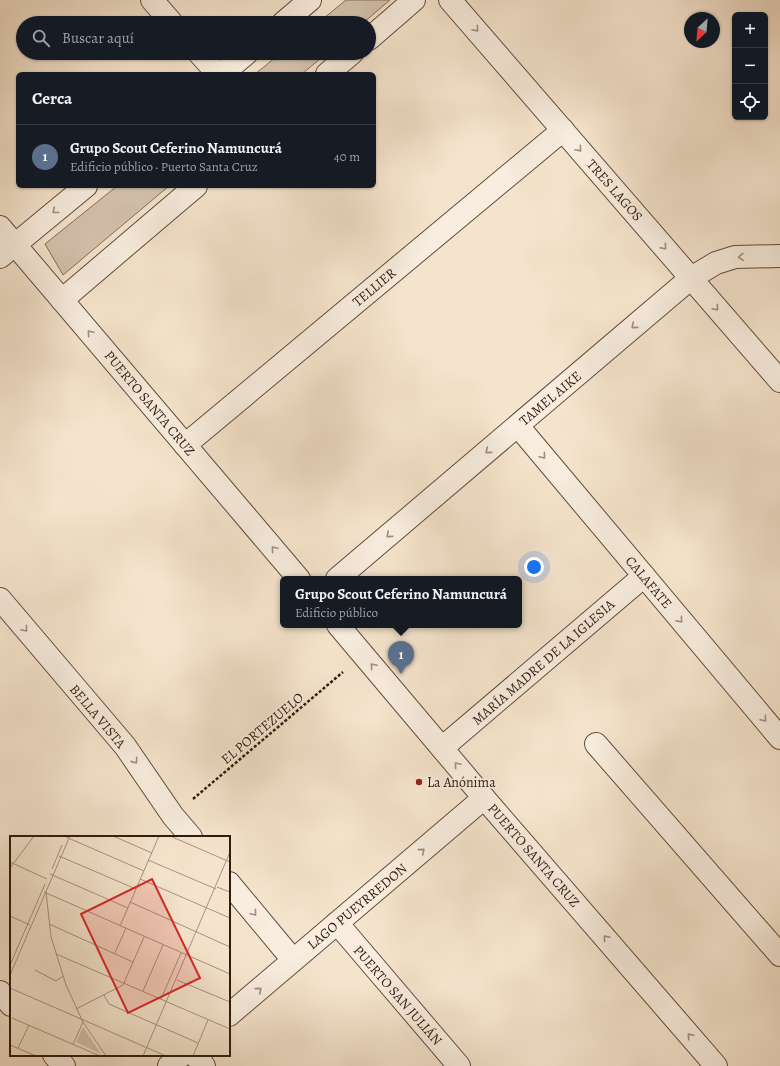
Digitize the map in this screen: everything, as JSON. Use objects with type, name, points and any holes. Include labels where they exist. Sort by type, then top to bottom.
[{"type":"street","points":[[152,0],[166,16]]},
{"type":"street","points":[[291,16],[310,0]]},
{"type":"street","points":[[376,33],[414,0]]},
{"type":"street","name":"TRES LAGOS","points":[[450,0],[780,381]]},
{"type":"street","points":[[205,60],[216,72]]},
{"type":"street","points":[[224,72],[239,60]]},
{"type":"street","points":[[329,72],[344,60]]},
{"type":"street","name":"TELLIER","points":[[185,445],[563,130]]},
{"type":"street","points":[[7,250],[84,188]]},
{"type":"street","points":[[62,300],[194,188]]},
{"type":"street","name":"PUERTO SANTA CRUZ","points":[[0,227],[7,250],[62,300],[296,576]]},
{"type":"street","name":"TAMEL AIKE","points":[[341,576],[691,278],[716,263],[735,257],[780,256]]},
{"type":"street","name":"CALAFATE","points":[[518,426],[780,738]]},
{"type":"street","name":"MARÍA MADRE DE LA IGLESIA","points":[[442,748],[644,576]]},
{"type":"street","name":"BELLA VISTA","points":[[0,599],[125,746],[173,816],[190,836]]},
{"type":"street","name":"PUERTO SANTA CRUZ","points":[[340,628],[484,798],[716,1066]]},
{"type":"street","points":[[596,744],[780,955]]},
{"type":"street","name":"LAGO PUEYRREDON","points":[[230,1014],[484,798]]},
{"type":"street","points":[[230,884],[293,960]]},
{"type":"street","name":"PUERTO SAN JULIÁN","points":[[337,923],[459,1066]]},
{"type":"street","points":[[0,992],[10,1004]]},
{"type":"street","points":[[55,1056],[64,1066]]},
{"type":"street","points":[[169,1066],[181,1056]]},
{"type":"street","points":[[196,1056],[204,1066]]},
{"type":"path","name":"EL PORTEZUELO","points":[[173,816],[363,655]]},
{"type":"shaded area","points":[[346,0],[390,0],[371,16],[327,16]]},
{"type":"shaded area","points":[[272,60],[319,60],[304,72],[257,72]]},
{"type":"shaded area","points":[[115,188],[167,188],[63,275],[45,244]]},
{"type":"place","name":"Grupo Scout Ceferino Namuncurá","points":[[401,674]]},
{"type":"place","name":"La Anónima","points":[[419,782]]}]
